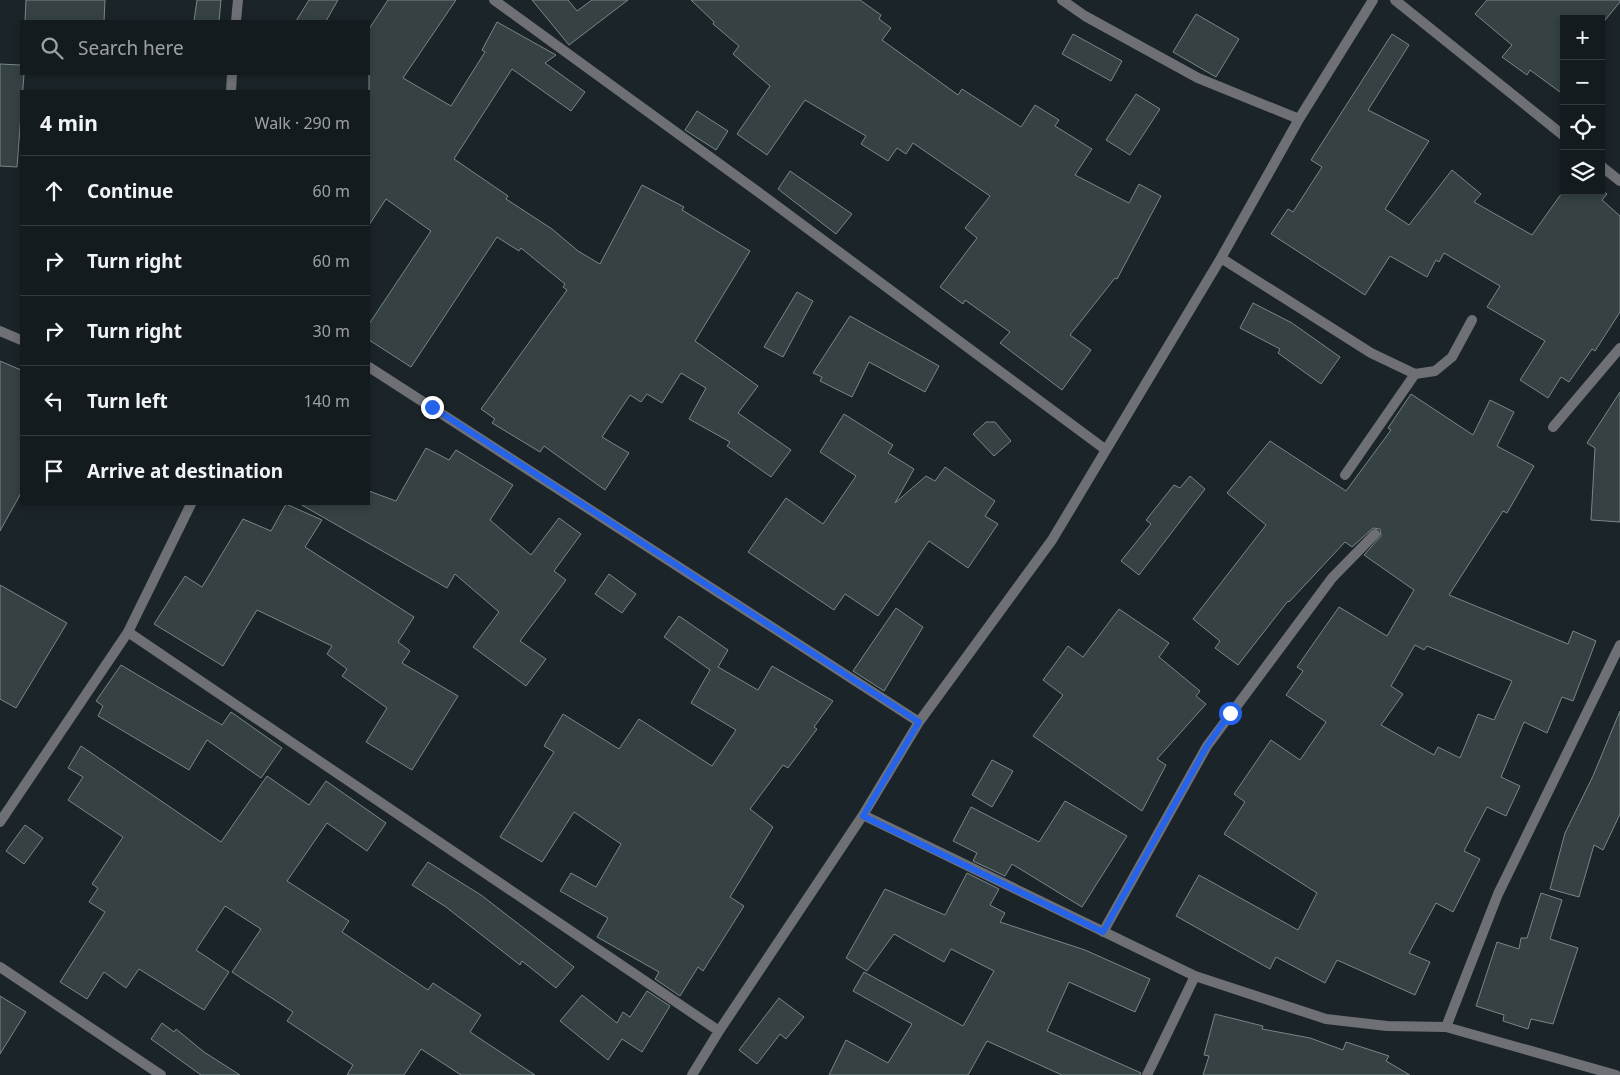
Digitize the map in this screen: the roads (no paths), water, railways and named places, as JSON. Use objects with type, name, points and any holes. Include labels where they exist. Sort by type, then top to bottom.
[{"type":"street","points":[[236,20],[238,0]]},
{"type":"street","points":[[494,0],[765,197],[1106,450]]},
{"type":"street","points":[[1062,0],[1085,16],[1198,78],[1299,119]]},
{"type":"street","points":[[692,1075],[719,1031],[863,816],[919,722],[1052,540],[1221,258],[1299,119],[1373,0]]},
{"type":"street","points":[[1395,0],[1560,133]]},
{"type":"street","points":[[231,90],[232,75]]},
{"type":"street","points":[[1605,169],[1620,181]]},
{"type":"street","points":[[1221,258],[1371,353],[1415,374],[1435,371],[1452,358],[1472,320]]},
{"type":"street","points":[[0,331],[20,340]]},
{"type":"street","points":[[1553,427],[1620,348]]},
{"type":"street","points":[[370,368],[919,722]]},
{"type":"street","points":[[1346,475],[1415,374]]},
{"type":"street","points":[[0,822],[128,632],[191,505]]},
{"type":"street","points":[[1103,932],[1207,746],[1332,578],[1375,534]]},
{"type":"street","points":[[128,632],[719,1031]]},
{"type":"street","points":[[1446,1027],[1498,894],[1620,645]]},
{"type":"street","points":[[863,816],[1195,976],[1326,1019],[1387,1026],[1446,1027],[1616,1075]]},
{"type":"street","points":[[0,967],[161,1075]]},
{"type":"street","points":[[1147,1075],[1195,976]]}]
